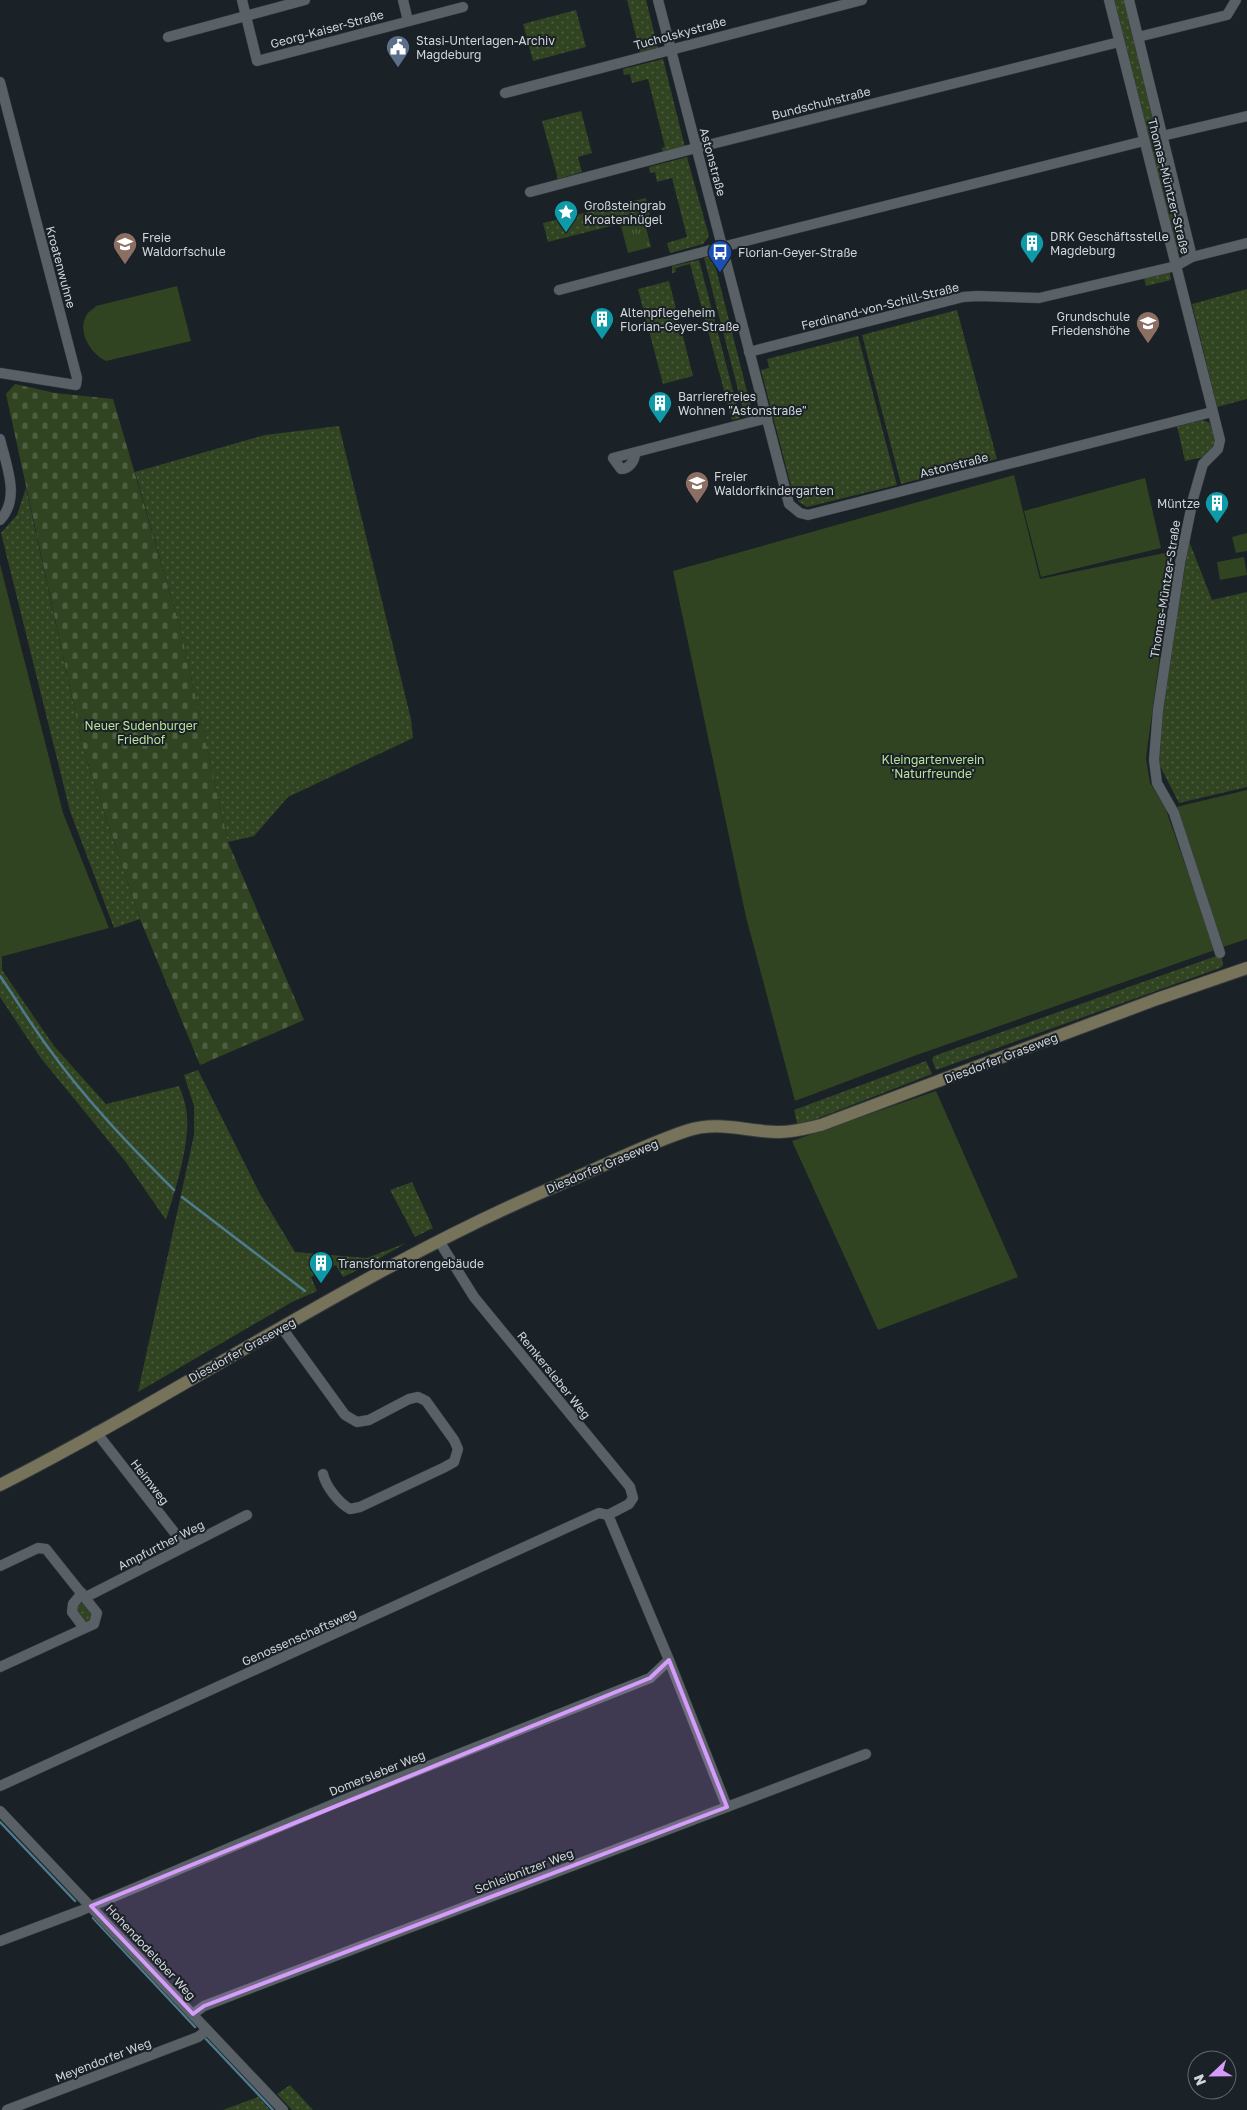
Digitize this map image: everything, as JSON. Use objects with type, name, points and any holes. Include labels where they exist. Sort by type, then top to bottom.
[{"type":"main road","name":"Diesdorfer Graseweg","points":[[0,1486],[354,1286],[440,1241],[517,1202],[682,1132],[720,1125],[787,1132],[821,1125],[1149,1002],[1247,968]]},
{"type":"street","name":"Georg-Kaiser-Straße","points":[[242,0],[257,61],[463,7]]},
{"type":"street","points":[[168,36],[305,0]]},
{"type":"street","points":[[403,0],[408,21]]},
{"type":"street","name":"Astonstraße","points":[[658,0],[789,504],[800,513],[808,514],[1212,412]]},
{"type":"street","name":"Tucholskystraße","points":[[505,93],[670,48],[862,0]]},
{"type":"street","name":"Thomas-Müntzer-Straße","points":[[1109,0],[1212,412],[1220,437],[1220,445],[1216,452],[1202,464],[1192,499],[1180,563],[1158,710],[1154,760],[1157,782],[1174,813],[1220,953]]},
{"type":"street","name":"Thomas-Müntzer-Straße","points":[[1129,0],[1192,257]]},
{"type":"street","points":[[1138,37],[1227,15],[1236,0]]},
{"type":"street","name":"Bundschuhstraße","points":[[530,192],[696,148],[1119,42]]},
{"type":"street","name":"Kroatenwuhne","points":[[0,82],[77,378],[76,385],[0,373]]},
{"type":"street","points":[[1162,136],[1247,116]]},
{"type":"street","points":[[559,290],[1144,141]]},
{"type":"street","name":"Ferdinand-von-Schill-Straße","points":[[749,352],[963,297],[1039,298],[1176,266],[1192,257],[1247,244]]},
{"type":"street","points":[[635,453],[767,418]]},
{"type":"street","points":[[0,439],[11,492],[9,507],[0,520]]},
{"type":"street","name":"Remkersleber Weg","points":[[440,1241],[474,1297],[630,1486],[633,1498],[629,1504],[608,1515]]},
{"type":"street","points":[[282,1328],[345,1415],[357,1422],[370,1420],[409,1399],[418,1397],[426,1402],[454,1440],[458,1449],[454,1462],[360,1507],[350,1509],[341,1504],[324,1480],[324,1474]]},
{"type":"street","name":"Heimweg","points":[[96,1432],[185,1546]]},
{"type":"street","name":"Genossenschaftsweg","points":[[0,1786],[599,1513],[608,1515]]},
{"type":"street","name":"Ampfurther Weg","points":[[84,1595],[247,1515]]},
{"type":"street","points":[[608,1515],[669,1660],[727,1807]]},
{"type":"street","points":[[0,1566],[38,1548],[46,1549],[97,1613],[94,1624],[0,1667]]},
{"type":"street","points":[[84,1595],[73,1604],[72,1612],[84,1628]]},
{"type":"street","name":"Domersleber Weg","points":[[0,1941],[91,1906],[344,1800],[650,1678],[669,1660]]},
{"type":"street","name":"Schleibnitzer Weg","points":[[193,2014],[204,2006],[866,1754]]},
{"type":"street","name":"Hohendodeleber Weg","points":[[0,1811],[283,2110]]},
{"type":"street","name":"Meyendorfer Weg","points":[[7,2110],[198,2037],[207,2030]]},
{"type":"highlighted area","points":[[669,1660],[727,1807],[204,2006],[193,2014],[91,1906],[650,1678]]},
{"type":"green space","points":[[627,0],[646,0],[658,48],[640,52]]},
{"type":"green space","points":[[1113,0],[1125,0],[1187,249],[1175,252]]},
{"type":"green space","points":[[576,10],[586,47],[533,61],[523,24]]},
{"type":"green space","points":[[663,59],[685,147],[663,153],[662,148],[665,147],[648,79],[632,83],[630,74],[624,75],[623,69]]},
{"type":"green space","points":[[581,111],[592,153],[578,157],[582,172],[558,179],[542,121]]},
{"type":"green space","points":[[687,157],[709,236],[703,244],[670,253],[667,243],[687,237],[672,178],[657,182],[655,172],[650,173],[649,167]]},
{"type":"green space","points":[[646,198],[650,216],[548,242],[543,223]]},
{"type":"green space","points":[[644,220],[651,247],[628,253],[621,226]]},
{"type":"green space","points":[[713,257],[753,415],[745,417],[704,258]]},
{"type":"green space","points":[[699,260],[740,418],[732,420],[690,264],[675,268],[676,272],[672,273],[672,266]]},
{"type":"green space","points":[[1170,273],[1171,280],[1146,286],[1144,278]]},
{"type":"green space","points":[[669,281],[693,376],[663,384],[638,289]]},
{"type":"green space","points":[[177,286],[191,341],[106,361],[90,348],[84,334],[84,321],[88,313],[96,306]]},
{"type":"green space","points":[[1247,289],[1247,399],[1217,407],[1192,304]]},
{"type":"green space","points":[[957,310],[997,459],[901,484],[862,335]]},
{"type":"green space","points":[[858,336],[897,485],[807,507],[799,502],[793,494],[761,370],[769,368],[767,359]]},
{"type":"green space","name":"Neuer Sudenburger Friedhof","points":[[15,384],[55,393],[113,399],[180,627],[228,842],[304,1020],[200,1065],[140,919],[84,752],[6,394]]},
{"type":"green space","points":[[1200,419],[1210,423],[1216,443],[1208,456],[1185,461],[1177,426]]},
{"type":"green space","points":[[339,426],[411,719],[413,738],[288,797],[254,836],[228,842],[180,627],[135,472],[265,435]]},
{"type":"green space","name":"Kleingartenverein 'Naturfreunde'","points":[[1014,475],[1040,579],[1174,551],[1146,758],[1150,783],[1165,807],[1215,950],[914,1056],[795,1101],[746,917],[673,571]]},
{"type":"green space","points":[[1145,478],[1161,548],[1041,577],[1024,511]]},
{"type":"green space","points":[[26,488],[84,752],[140,919],[114,928],[70,811],[1,533],[17,515]]},
{"type":"green space","points":[[1247,533],[1247,551],[1236,553],[1232,537]]},
{"type":"green space","points":[[1189,541],[1212,600],[1247,592],[1247,787],[1179,803],[1161,768],[1157,768],[1162,713]]},
{"type":"green space","points":[[1244,557],[1247,575],[1220,580],[1217,562]]},
{"type":"green space","points":[[0,564],[63,813],[109,928],[0,957]]},
{"type":"green space","points":[[1247,790],[1247,939],[1223,947],[1176,807]]},
{"type":"green space","points":[[1219,955],[1222,958],[1223,966],[1220,968],[936,1070],[932,1059],[934,1056]]},
{"type":"green space","points":[[0,957],[2,957],[2,970],[54,1046],[106,1104],[179,1086],[186,1109],[187,1135],[182,1165],[166,1220],[125,1161],[40,1057],[0,997]]},
{"type":"green space","points":[[926,1061],[932,1074],[803,1124],[797,1123],[794,1110]]},
{"type":"green space","points":[[198,1070],[260,1194],[295,1252],[367,1258],[406,1243],[343,1277],[336,1265],[311,1277],[317,1291],[292,1302],[138,1392],[194,1135],[194,1106],[184,1075]]},
{"type":"green space","points":[[936,1091],[1018,1277],[878,1330],[792,1141]]},
{"type":"green space","points":[[412,1182],[433,1228],[415,1237],[390,1190]]},
{"type":"green space","points":[[84,1602],[88,1606],[93,1618],[88,1623],[84,1622],[75,1607]]},
{"type":"green space","points":[[290,2085],[313,2110],[292,2110],[277,2094]]},
{"type":"green space","points":[[258,2097],[270,2110],[223,2110]]},
{"type":"waterway","points":[[0,976],[41,1037],[76,1084],[174,1190]]},
{"type":"waterway","points":[[182,1197],[305,1291]]},
{"type":"waterway","points":[[0,1822],[75,1901]]},
{"type":"waterway","points":[[93,1918],[195,2027]]},
{"type":"waterway","points":[[205,2038],[273,2110]]},
{"type":"place","name":"Stasi-Unterlagen-Archiv Magdeburg","points":[[398,68]]},
{"type":"place","name":"Großsteingrab Kroatenhügel","points":[[566,233]]},
{"type":"place","name":"DRK Geschäftsstelle Magdeburg","points":[[1032,264]]},
{"type":"place","name":"Freie Waldorfschule","points":[[125,265]]},
{"type":"place","name":"Florian-Geyer-Straße","points":[[720,273]]},
{"type":"place","name":"Altenpflegeheim Florian-Geyer-Straße","points":[[602,340]]},
{"type":"place","name":"Grundschule Friedenshöhe","points":[[1148,344]]},
{"type":"place","name":"Barrierefreies Wohnen \"Astonstraße\"","points":[[660,424]]},
{"type":"place","name":"Freier Waldorfkindergarten","points":[[697,504]]},
{"type":"place","name":"Müntze","points":[[1217,524]]},
{"type":"place","name":"Transformatorengebäude","points":[[321,1284]]}]
